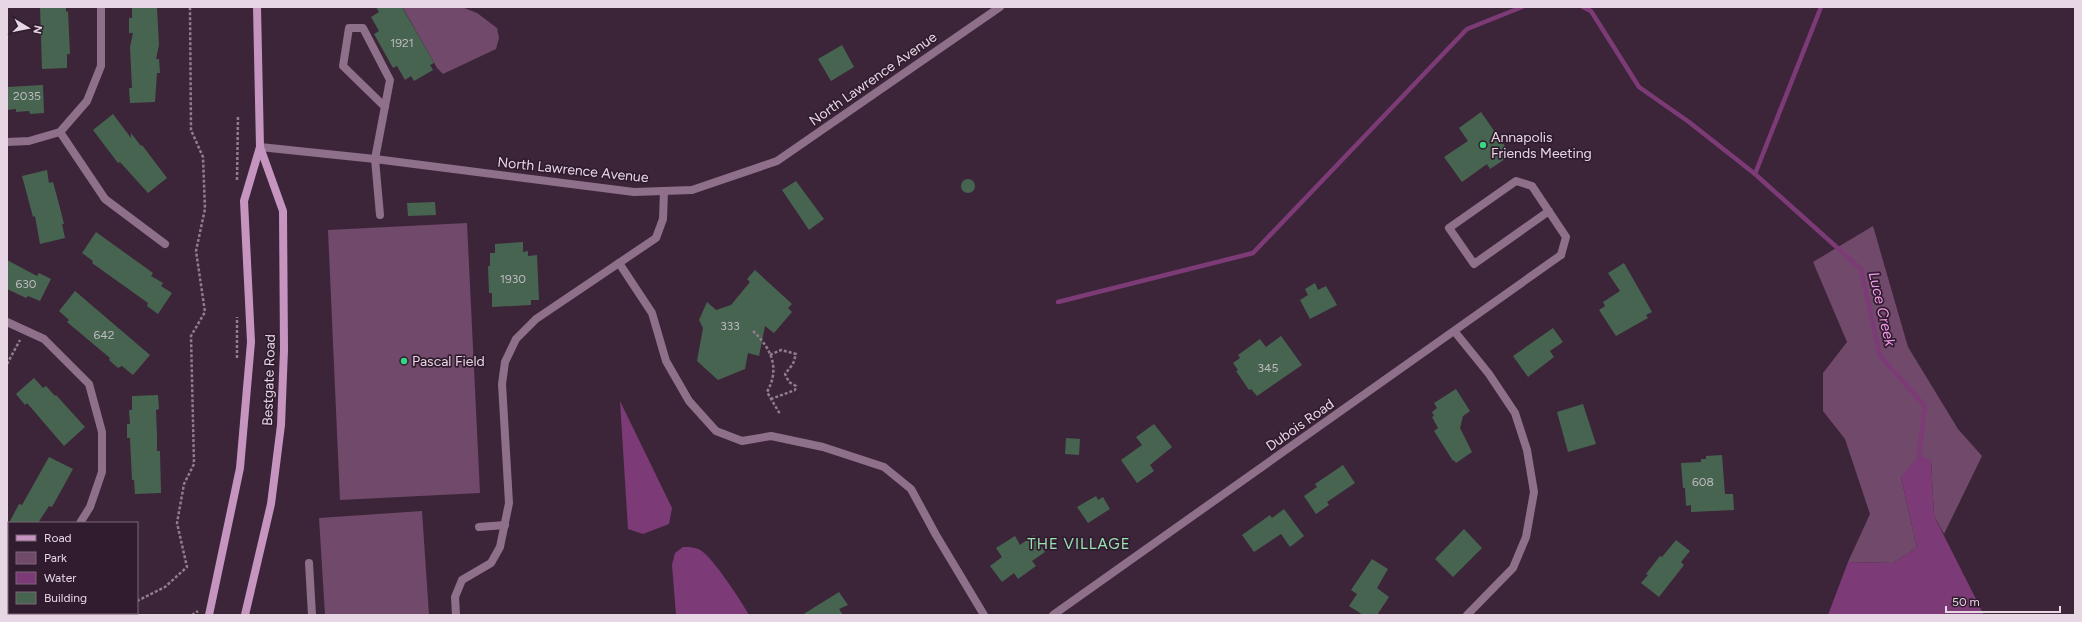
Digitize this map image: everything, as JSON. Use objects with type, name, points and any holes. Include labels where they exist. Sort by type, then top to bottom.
[{"type":"main road","name":"Bestgate Road","points":[[209,615],[240,468],[251,342],[244,201],[260,147],[257,7]]},
{"type":"main road","name":"Bestgate Road","points":[[245,615],[271,504],[281,425],[284,350],[283,211],[260,147]]},
{"type":"street","points":[[7,142],[30,141],[60,132],[87,102],[101,66],[101,7]]},
{"type":"street","name":"North Lawrence Avenue","points":[[260,147],[375,159],[634,192],[692,190],[777,161],[1000,7]]},
{"type":"street","points":[[380,215],[375,159],[385,107],[390,80],[363,28],[349,28],[343,66],[385,107]]},
{"type":"street","points":[[60,132],[105,199],[165,244]]},
{"type":"street","points":[[1516,181],[1532,186],[1549,211],[1474,264],[1449,228],[1516,181]]},
{"type":"street","points":[[456,615],[455,597],[462,580],[491,563],[500,547],[505,525],[509,503],[502,384],[505,362],[516,339],[536,319],[656,238],[663,219],[664,191]]},
{"type":"street","name":"Dubois Road","points":[[1053,615],[1455,332],[1561,255],[1566,237],[1549,211]]},
{"type":"street","points":[[619,263],[652,313],[666,361],[689,401],[716,431],[742,441],[771,436],[823,447],[884,467],[911,489],[936,535],[984,615]]},
{"type":"street","points":[[7,322],[44,339],[89,384],[102,432],[102,472],[90,507],[81,522]]},
{"type":"street","points":[[1455,332],[1489,374],[1515,413],[1527,450],[1534,492],[1526,538],[1513,568],[1467,615]]},
{"type":"street","points":[[479,527],[505,525]]},
{"type":"street","points":[[308,563],[312,615]]},
{"type":"path","points":[[138,600],[165,587],[187,567],[177,523],[184,484],[194,464],[191,336],[205,312],[196,251],[205,210],[203,157],[191,130],[190,7]]},
{"type":"path","points":[[237,187],[238,116]]},
{"type":"path","points":[[237,312],[237,359]]},
{"type":"path","points":[[7,364],[24,330]]},
{"type":"path","points":[[753,331],[764,341],[770,355],[774,371],[773,381],[767,392],[780,414]]},
{"type":"path","points":[[770,355],[781,350],[796,354],[793,364],[785,374],[789,382],[796,386],[795,390],[771,399]]},
{"type":"path","points":[[192,615],[197,613],[199,608]]},
{"type":"green space","points":[[462,7],[477,13],[497,28],[499,38],[496,49],[443,74],[437,68],[403,8]]},
{"type":"green space","name":"Pascal Field","points":[[467,223],[480,493],[340,500],[328,230]]},
{"type":"green space","points":[[1873,226],[1908,347],[1958,429],[1982,456],[1944,534],[1934,516],[1931,460],[1901,477],[1917,548],[1893,563],[1848,562],[1870,514],[1845,439],[1823,411],[1823,373],[1847,342],[1813,262]]},
{"type":"green space","points":[[422,511],[429,615],[325,615],[319,518]]},
{"type":"water","points":[[620,401],[672,508],[669,524],[643,534],[628,529]]},
{"type":"water","points":[[1919,455],[1931,460],[1934,516],[1984,615],[1828,615],[1848,562],[1893,563],[1917,548],[1901,477]]},
{"type":"water","points":[[683,547],[698,549],[708,556],[728,582],[749,615],[676,615],[672,565],[675,553]]},
{"type":"building","points":[[40,7],[66,7],[66,12],[68,11],[70,54],[67,54],[67,68],[42,69]]},
{"type":"building","points":[[132,7],[157,7],[159,45],[156,59],[159,59],[160,73],[157,73],[155,102],[130,103],[129,88],[132,88],[130,47],[133,33],[129,33],[129,18],[132,18]]},
{"type":"building","points":[[376,7],[402,7],[434,63],[430,65],[433,70],[414,81],[411,76],[405,80],[397,66],[393,68],[374,34],[379,31],[371,17],[379,12]]},
{"type":"building","points":[[842,45],[854,67],[831,81],[818,59]]},
{"type":"building","points":[[43,85],[44,113],[30,114],[29,111],[16,112],[16,109],[7,110],[7,87]]},
{"type":"building","name":"Annapolis Friends Meeting","points":[[1481,112],[1511,155],[1490,169],[1487,164],[1462,182],[1444,157],[1468,141],[1459,128]]},
{"type":"building","points":[[113,114],[131,138],[131,133],[141,146],[142,145],[167,178],[148,193],[120,162],[118,163],[93,130]]},
{"type":"building","points":[[47,170],[49,183],[53,182],[60,208],[64,224],[62,224],[65,238],[40,244],[35,216],[33,217],[22,176]]},
{"type":"building","points":[[965,179],[971,179],[975,183],[975,189],[971,193],[965,193],[961,189],[961,183]]},
{"type":"building","points":[[796,181],[824,219],[809,230],[782,190]]},
{"type":"building","points":[[435,202],[436,215],[408,216],[407,203]]},
{"type":"building","points":[[96,232],[153,273],[151,276],[163,283],[161,286],[172,293],[158,314],[147,306],[148,303],[92,263],[93,261],[82,253]]},
{"type":"building","points":[[523,242],[523,252],[528,251],[528,256],[537,255],[539,300],[531,300],[531,305],[492,307],[492,293],[489,293],[488,266],[490,266],[490,253],[495,253],[495,244]]},
{"type":"building","points":[[7,260],[37,276],[39,273],[51,279],[40,301],[28,296],[26,298],[7,289]]},
{"type":"building","points":[[1624,263],[1652,312],[1646,315],[1648,318],[1616,336],[1599,310],[1605,306],[1603,302],[1620,291],[1608,273]]},
{"type":"building","points":[[755,270],[792,304],[788,308],[792,312],[774,333],[765,326],[759,356],[748,353],[745,369],[718,380],[697,361],[703,328],[699,320],[707,302],[716,310],[731,305],[750,282],[747,279]]},
{"type":"building","points":[[1315,283],[1318,290],[1326,286],[1337,305],[1310,319],[1300,300],[1308,295],[1305,289]]},
{"type":"building","points":[[75,291],[150,355],[133,375],[122,366],[118,368],[109,360],[110,358],[67,322],[69,320],[59,311]]},
{"type":"building","points":[[1553,328],[1563,342],[1550,351],[1554,357],[1528,377],[1513,356]]},
{"type":"building","points":[[1281,336],[1302,365],[1257,396],[1251,389],[1249,390],[1236,371],[1238,370],[1233,363],[1240,358],[1238,355],[1260,339],[1266,347]]},
{"type":"building","points":[[34,378],[43,388],[46,386],[55,396],[56,395],[85,427],[64,446],[27,403],[25,405],[16,394]]},
{"type":"building","points":[[1456,389],[1470,411],[1463,416],[1460,428],[1472,452],[1456,463],[1454,460],[1453,461],[1434,431],[1438,428],[1432,417],[1434,416],[1432,412],[1437,408],[1434,403]]},
{"type":"building","points":[[158,395],[159,409],[156,410],[157,451],[160,451],[161,493],[135,494],[134,480],[132,480],[130,438],[127,438],[127,424],[130,424],[129,410],[132,410],[132,396]]},
{"type":"building","points":[[1583,404],[1596,444],[1568,452],[1557,412]]},
{"type":"building","points":[[1154,424],[1172,447],[1150,465],[1154,471],[1137,483],[1121,460],[1142,445],[1136,437]]},
{"type":"building","points":[[1066,438],[1080,439],[1079,455],[1065,454]]},
{"type":"building","points":[[1722,455],[1725,494],[1733,494],[1734,510],[1691,512],[1691,505],[1686,506],[1681,463],[1701,462],[1701,459],[1706,459],[1706,456]]},
{"type":"building","points":[[49,457],[73,469],[52,507],[49,506],[39,522],[10,522],[19,504],[22,505]]},
{"type":"building","points":[[1343,465],[1355,483],[1327,502],[1329,505],[1316,514],[1304,496],[1317,487],[1315,484]]},
{"type":"building","points":[[1096,496],[1098,500],[1103,497],[1110,509],[1088,523],[1077,507]]},
{"type":"building","points":[[1284,509],[1304,536],[1290,547],[1281,534],[1254,552],[1242,535],[1270,515],[1272,518]]},
{"type":"building","points":[[1464,529],[1482,548],[1453,577],[1435,559]]},
{"type":"building","points":[[1034,535],[1045,552],[1032,561],[1036,566],[1018,579],[1014,573],[1002,582],[990,566],[1002,557],[996,548],[1015,536],[1020,545]]},
{"type":"building","points":[[1676,540],[1690,551],[1681,562],[1684,565],[1659,597],[1641,583],[1660,556],[1662,557]]},
{"type":"building","points":[[1372,559],[1388,569],[1377,588],[1389,597],[1377,615],[1363,615],[1349,606],[1357,594],[1351,590]]},
{"type":"building","points":[[839,592],[848,605],[839,609],[843,615],[802,615]]},
{"type":"waterway","points":[[1058,302],[1253,253],[1467,29],[1522,7]]},
{"type":"waterway","name":"Luce Creek","points":[[1583,7],[1591,11],[1639,87],[1689,122],[1755,174],[1861,269],[1880,356],[1925,406],[1919,455]]},
{"type":"waterway","name":"Luce Creek","points":[[1755,174],[1821,7]]},
{"type":"place","name":"Annapolis Friends Meeting","points":[[1483,145]]},
{"type":"place","name":"Pascal Field","points":[[404,361]]},
{"type":"district","name":"THE VILLAGE","points":[[1079,544]]}]
